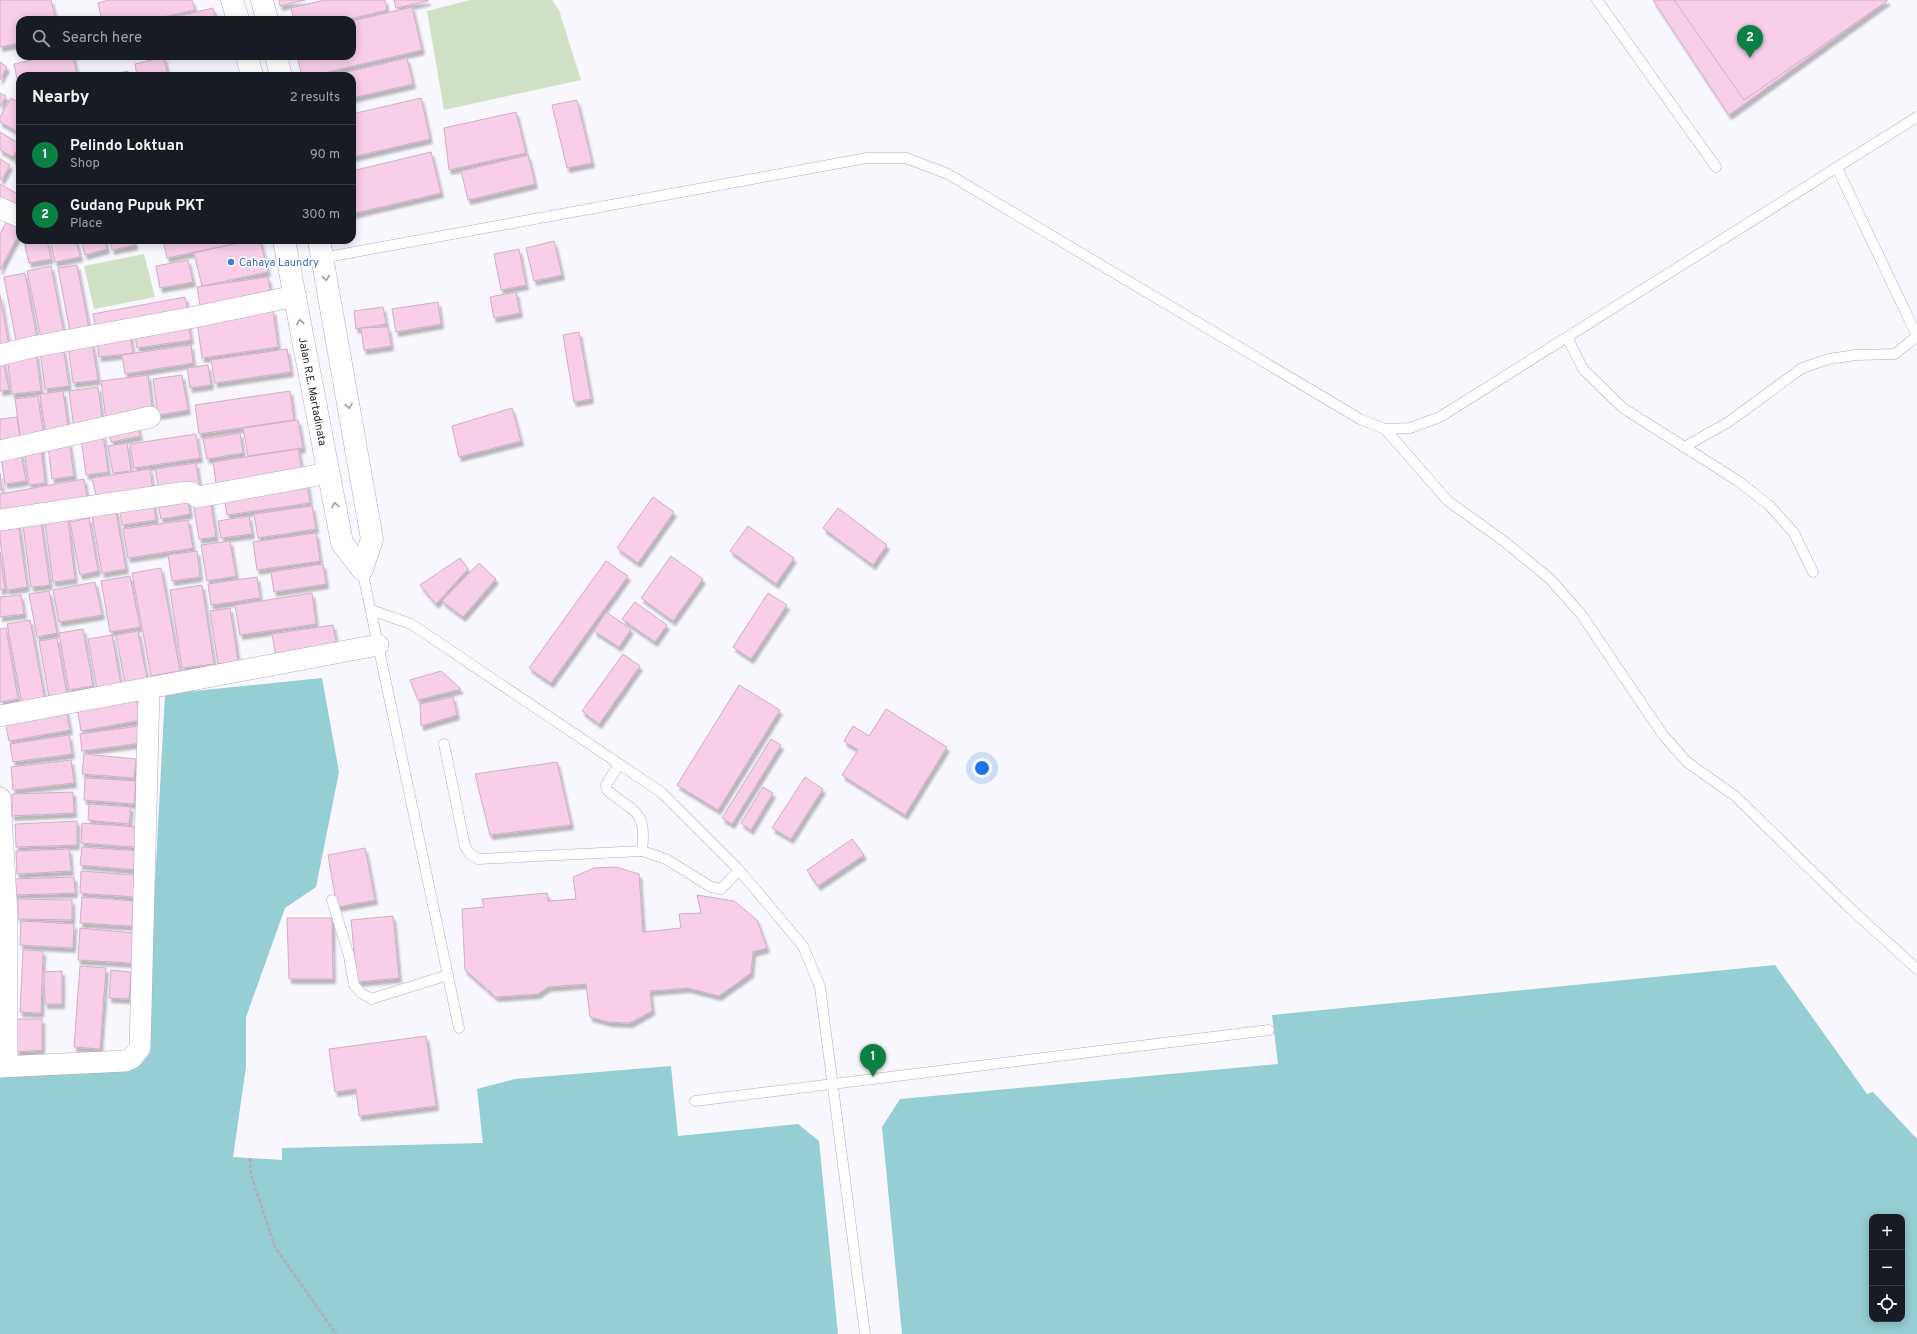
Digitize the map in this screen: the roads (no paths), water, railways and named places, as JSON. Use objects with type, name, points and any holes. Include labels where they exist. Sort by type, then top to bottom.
[{"type":"street","points":[[232,0],[237,16]]},
{"type":"street","points":[[262,0],[266,16]]},
{"type":"street","points":[[248,60],[251,72]]},
{"type":"street","points":[[277,60],[280,72]]},
{"type":"street","points":[[0,208],[16,215]]},
{"type":"street","name":"Jalan R.E. Martadinata","points":[[285,244],[342,543]]},
{"type":"street","points":[[321,249],[372,538],[362,569]]},
{"type":"street","points":[[0,355],[32,346],[195,317],[294,296]]},
{"type":"street","points":[[0,451],[150,417]]},
{"type":"street","points":[[0,520],[180,493],[190,492],[198,497],[329,473]]},
{"type":"street","points":[[362,569],[342,543],[372,538]]},
{"type":"street","points":[[0,716],[378,646]]},
{"type":"street","points":[[0,798],[4,915],[3,1066],[125,1060],[132,1058],[140,1048],[148,689]]},
{"type":"lane","points":[[1597,0],[1716,167]]},
{"type":"lane","points":[[1385,429],[1410,428],[1440,417],[1917,117]]},
{"type":"lane","points":[[356,243],[867,158],[906,158],[948,174],[1360,418],[1385,429],[1448,501],[1505,542],[1550,579],[1581,614],[1663,735],[1687,762],[1735,796],[1852,910],[1917,969]]},
{"type":"lane","points":[[1684,448],[1730,421],[1802,368],[1829,359],[1856,355],[1895,354],[1917,336],[1836,168]]},
{"type":"lane","points":[[321,249],[351,244]]},
{"type":"lane","points":[[1567,338],[1583,369],[1623,408],[1738,481],[1769,505],[1794,533],[1814,572]]},
{"type":"lane","points":[[362,569],[459,1028]]},
{"type":"lane","points":[[371,610],[412,624],[661,792],[739,870],[803,946],[820,987],[865,1334]]},
{"type":"lane","points":[[444,744],[465,846],[469,853],[478,859],[642,851],[666,859],[711,887],[720,889],[739,870]]},
{"type":"lane","points":[[619,764],[606,785],[607,790],[633,809],[640,817],[644,830],[642,851]]},
{"type":"lane","points":[[332,900],[349,956],[354,985],[361,993],[371,999],[448,975]]},
{"type":"lane","points":[[695,1101],[1269,1030]]},
{"type":"water","points":[[322,678],[339,772],[316,887],[285,908],[246,1017],[246,1067],[233,1157],[282,1160],[282,1148],[483,1143],[477,1089],[515,1079],[671,1066],[678,1136],[798,1124],[819,1141],[838,1334],[0,1334],[0,1073],[146,1053],[165,694]]},
{"type":"water","points":[[1775,965],[1867,1094],[1873,1092],[1917,1139],[1917,1334],[902,1334],[882,1127],[900,1099],[1278,1064],[1272,1015]]},
{"type":"place","name":"Gudang Pupuk PKT","points":[[1750,58]]},
{"type":"place","name":"Cahaya Laundry","points":[[231,262]]},
{"type":"place","name":"Pelindo Loktuan","points":[[873,1077]]}]
